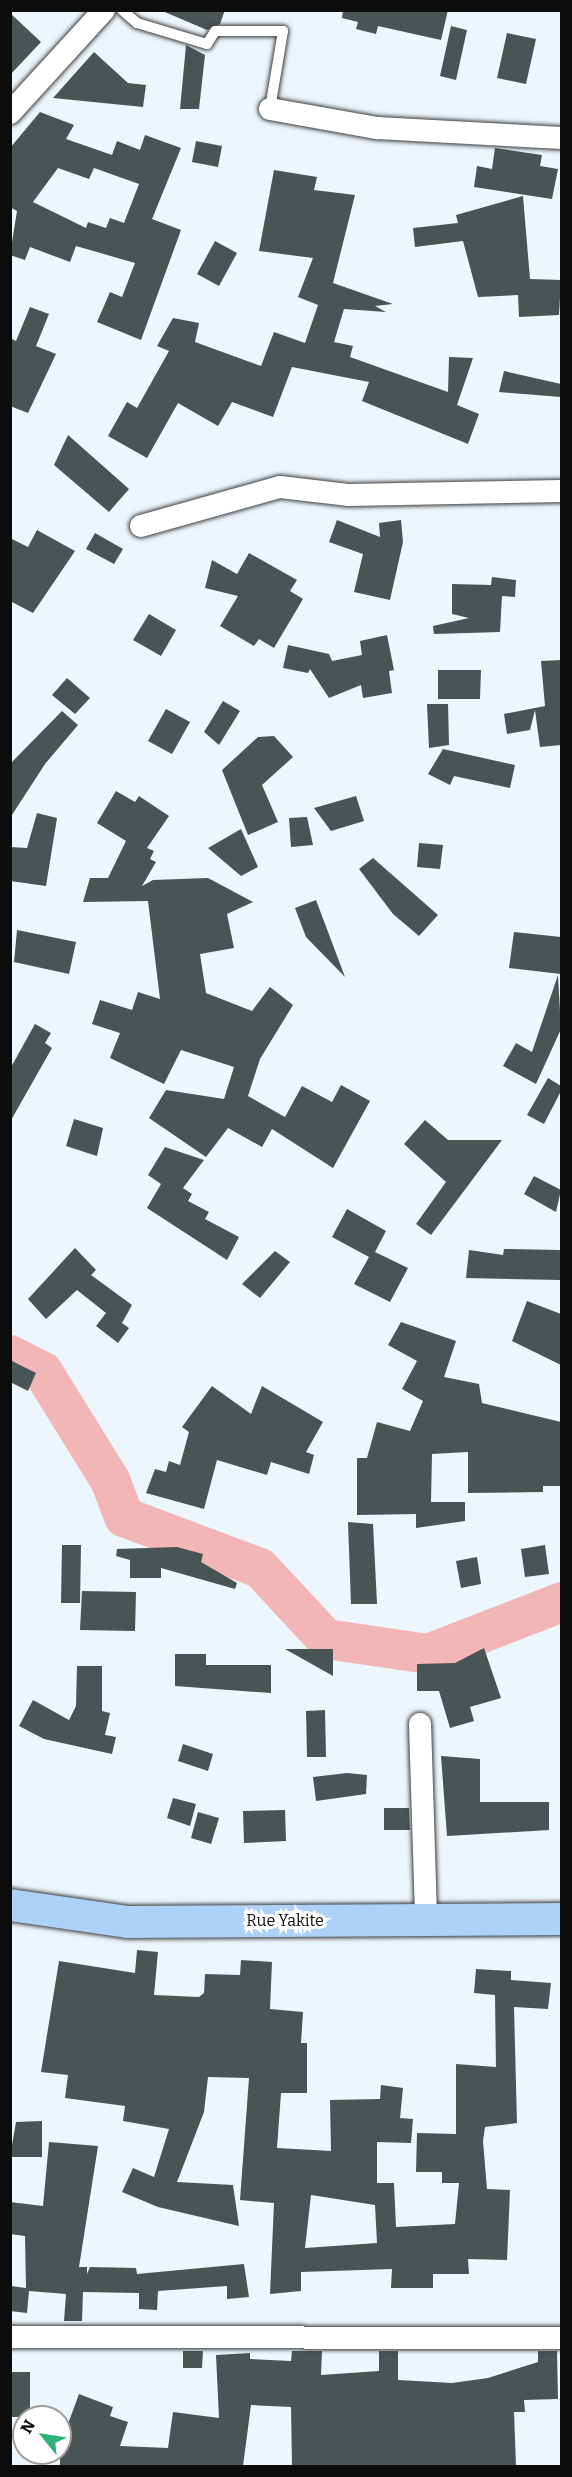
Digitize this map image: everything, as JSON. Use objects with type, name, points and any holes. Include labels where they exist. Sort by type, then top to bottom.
[{"type":"main road","name":"Rue Yakite","points":[[10,1905],[128,1922],[561,1918]]},
{"type":"street","points":[[10,113],[104,10]]},
{"type":"street","points":[[270,109],[376,128],[561,138]]},
{"type":"street","points":[[141,526],[280,487],[348,495],[561,491]]},
{"type":"street","points":[[420,1724],[426,1920]]},
{"type":"street","points":[[10,2337],[561,2338]]},
{"type":"lane","points":[[122,10],[137,23],[207,44],[214,31],[283,31],[270,109]]},
{"type":"building","points":[[160,10],[225,10],[220,24],[207,30]]},
{"type":"building","points":[[343,10],[448,10],[441,40],[378,26],[376,34],[356,29],[358,22],[342,18]]},
{"type":"building","points":[[10,13],[41,42],[10,75]]},
{"type":"building","points":[[451,26],[467,30],[456,80],[440,76]]},
{"type":"building","points":[[507,33],[536,39],[526,84],[497,78]]},
{"type":"building","points":[[186,45],[205,55],[199,109],[180,109]]},
{"type":"building","points":[[94,52],[128,83],[146,85],[143,107],[53,98]]},
{"type":"building","points":[[40,112],[74,125],[66,139],[112,155],[117,141],[140,150],[145,135],[181,148],[152,219],[181,230],[141,340],[97,322],[110,292],[122,297],[135,263],[76,246],[70,262],[30,247],[25,260],[10,255],[17,211],[10,207],[10,148]],"holes":[[[58,168],[89,179],[94,168],[139,184],[124,223],[110,218],[106,228],[88,222],[86,228],[33,202]]]},
{"type":"building","points":[[196,141],[222,146],[218,167],[192,162]]},
{"type":"building","points":[[495,148],[542,155],[540,166],[558,169],[552,199],[474,187],[477,166],[492,169]]},
{"type":"building","points":[[274,170],[317,177],[314,190],[355,195],[333,283],[393,304],[375,306],[386,312],[344,309],[334,342],[353,346],[350,357],[448,392],[449,357],[473,358],[457,405],[479,414],[468,444],[362,401],[369,382],[292,367],[273,417],[232,402],[218,426],[178,403],[147,458],[108,436],[127,402],[137,408],[169,351],[157,346],[173,318],[199,323],[195,342],[261,366],[274,332],[305,343],[318,305],[298,297],[313,258],[259,251]]},
{"type":"building","points":[[523,196],[530,279],[561,280],[559,315],[519,317],[518,295],[478,297],[463,241],[415,247],[413,228],[458,223],[456,215]]},
{"type":"building","points":[[215,241],[237,253],[219,286],[197,274]]},
{"type":"building","points":[[30,307],[49,314],[36,346],[56,354],[28,413],[10,406],[10,338],[16,341]]},
{"type":"building","points":[[504,371],[561,384],[561,397],[499,392]]},
{"type":"building","points":[[68,435],[129,489],[109,512],[54,465]]},
{"type":"building","points":[[337,520],[380,537],[379,523],[401,520],[403,542],[390,600],[354,592],[363,554],[329,542]]},
{"type":"building","points":[[37,530],[75,551],[33,613],[10,601],[10,538],[28,547]]},
{"type":"building","points":[[95,533],[123,549],[114,564],[86,549]]},
{"type":"building","points":[[249,553],[297,580],[290,591],[303,599],[274,648],[259,639],[254,646],[220,626],[238,596],[205,588],[212,560],[237,574]]},
{"type":"building","points":[[492,577],[516,580],[515,597],[502,596],[500,632],[434,634],[433,626],[469,618],[452,614],[452,584],[491,585]]},
{"type":"building","points":[[149,614],[176,630],[161,656],[133,640]]},
{"type":"building","points":[[387,635],[394,670],[389,671],[392,693],[363,698],[361,685],[329,698],[310,669],[308,673],[283,668],[288,645],[329,654],[332,661],[362,655],[360,641]]},
{"type":"building","points":[[561,660],[561,745],[540,747],[535,710],[530,730],[507,734],[504,714],[545,706],[541,661]]},
{"type":"building","points":[[438,670],[481,670],[480,699],[438,699]]},
{"type":"building","points":[[67,678],[90,698],[75,714],[52,695]]},
{"type":"building","points":[[223,701],[240,711],[219,745],[204,732]]},
{"type":"building","points":[[427,704],[448,704],[449,745],[429,748]]},
{"type":"building","points":[[166,709],[190,722],[172,754],[148,741]]},
{"type":"building","points":[[62,711],[78,725],[45,764],[10,818],[10,764]]},
{"type":"building","points":[[274,736],[293,757],[262,785],[278,822],[248,835],[222,770],[258,737]]},
{"type":"building","points":[[443,749],[515,765],[510,788],[454,776],[450,785],[428,774]]},
{"type":"building","points":[[116,791],[135,802],[139,796],[169,816],[147,848],[154,851],[150,859],[156,862],[142,886],[153,880],[208,878],[253,902],[227,914],[234,948],[200,954],[206,993],[252,1011],[270,987],[293,1005],[260,1059],[248,1096],[285,1117],[302,1086],[332,1102],[341,1085],[370,1101],[333,1168],[272,1129],[262,1147],[228,1128],[206,1157],[149,1118],[166,1090],[224,1099],[234,1067],[181,1050],[164,1084],[110,1058],[120,1033],[92,1024],[100,1000],[132,1010],[138,992],[160,999],[148,901],[83,902],[90,878],[108,878],[126,841],[97,823]]},
{"type":"building","points":[[356,796],[364,821],[331,831],[314,808]]},
{"type":"building","points":[[37,813],[57,818],[46,886],[10,881],[10,847],[27,848]]},
{"type":"building","points":[[307,817],[313,845],[291,847],[289,818]]},
{"type":"building","points":[[241,829],[258,867],[241,876],[208,848]]},
{"type":"building","points":[[419,843],[443,845],[440,869],[417,867]]},
{"type":"building","points":[[373,858],[438,915],[419,936],[393,914],[359,869]]},
{"type":"building","points":[[316,900],[345,977],[306,937],[295,908]]},
{"type":"building","points":[[17,930],[76,942],[69,974],[14,962]]},
{"type":"building","points":[[514,932],[561,937],[561,974],[509,968]]},
{"type":"building","points":[[558,975],[561,1029],[536,1084],[503,1066],[516,1043],[532,1052]]},
{"type":"building","points":[[35,1024],[51,1033],[45,1043],[52,1048],[10,1122],[10,1069]]},
{"type":"building","points":[[548,1078],[561,1086],[561,1091],[544,1124],[527,1115]]},
{"type":"building","points":[[74,1119],[103,1128],[97,1156],[66,1146]]},
{"type":"building","points":[[425,1120],[448,1140],[502,1140],[431,1235],[416,1224],[446,1182],[404,1144]]},
{"type":"building","points":[[165,1147],[204,1160],[183,1188],[192,1194],[188,1201],[209,1212],[205,1219],[239,1237],[227,1260],[147,1208],[161,1184],[148,1175]]},
{"type":"building","points":[[534,1176],[561,1190],[556,1212],[524,1194]]},
{"type":"building","points":[[347,1209],[386,1231],[375,1252],[408,1268],[390,1302],[354,1284],[369,1257],[332,1237]]},
{"type":"building","points":[[75,1248],[96,1270],[91,1275],[132,1305],[122,1323],[129,1328],[118,1343],[96,1326],[106,1313],[77,1290],[46,1319],[28,1299]]},
{"type":"building","points":[[504,1249],[561,1250],[561,1280],[466,1278],[469,1250],[503,1255]]},
{"type":"building","points":[[275,1251],[290,1262],[260,1298],[242,1284]]},
{"type":"building","points":[[527,1301],[561,1314],[561,1365],[512,1341]]},
{"type":"building","points":[[401,1322],[456,1341],[444,1377],[479,1384],[482,1403],[561,1422],[561,1486],[543,1486],[543,1492],[468,1493],[468,1452],[432,1454],[431,1502],[465,1502],[465,1521],[416,1528],[416,1514],[357,1515],[357,1458],[367,1458],[377,1422],[410,1431],[423,1401],[402,1389],[417,1361],[388,1345]]},
{"type":"building","points":[[10,1360],[36,1373],[28,1391],[10,1382]]},
{"type":"building","points":[[212,1386],[251,1414],[262,1386],[323,1422],[306,1452],[314,1455],[309,1474],[271,1462],[267,1475],[217,1460],[204,1509],[146,1493],[155,1469],[166,1472],[169,1461],[180,1465],[189,1432],[182,1427]]},
{"type":"building","points":[[348,1522],[373,1524],[377,1604],[351,1604]]},
{"type":"building","points":[[62,1545],[81,1545],[80,1603],[61,1603]]},
{"type":"building","points":[[545,1545],[549,1574],[525,1577],[521,1549]]},
{"type":"building","points":[[177,1547],[203,1554],[201,1562],[237,1583],[235,1589],[161,1568],[161,1578],[130,1578],[130,1560],[116,1556],[117,1549]]},
{"type":"building","points":[[477,1557],[481,1584],[461,1588],[456,1561]]},
{"type":"building","points":[[82,1591],[136,1592],[135,1631],[80,1630]]},
{"type":"building","points":[[484,1648],[501,1698],[470,1707],[474,1721],[450,1728],[439,1691],[417,1691],[417,1664],[455,1663]]},
{"type":"building","points":[[285,1649],[333,1649],[333,1676]]},
{"type":"building","points":[[175,1654],[206,1654],[206,1665],[271,1665],[271,1693],[175,1686]]},
{"type":"building","points":[[77,1666],[102,1666],[102,1711],[110,1713],[105,1735],[116,1737],[112,1754],[44,1739],[19,1726],[33,1700],[69,1720],[76,1706]]},
{"type":"building","points":[[325,1710],[326,1757],[307,1757],[306,1711]]},
{"type":"building","points":[[183,1744],[213,1754],[208,1771],[178,1761]]},
{"type":"building","points":[[441,1756],[480,1759],[480,1802],[549,1802],[549,1830],[447,1836]]},
{"type":"building","points":[[347,1773],[367,1775],[366,1794],[316,1801],[313,1777]]},
{"type":"building","points":[[173,1798],[196,1804],[190,1826],[167,1818]]},
{"type":"building","points":[[384,1808],[409,1808],[410,1830],[384,1830]]},
{"type":"building","points":[[285,1810],[286,1841],[244,1843],[243,1811]]},
{"type":"building","points":[[198,1812],[219,1818],[211,1844],[191,1838]]},
{"type":"building","points":[[137,1950],[158,1952],[154,1995],[199,1997],[204,1993],[205,1974],[240,1975],[241,1960],[272,1962],[270,2009],[303,2012],[301,2043],[307,2043],[307,2093],[281,2093],[277,2148],[331,2151],[330,2100],[380,2099],[381,2085],[403,2088],[400,2118],[413,2119],[411,2143],[377,2142],[377,2183],[394,2183],[396,2227],[455,2224],[459,2183],[442,2183],[442,2172],[416,2172],[417,2133],[456,2134],[456,2064],[496,2067],[495,1995],[474,1993],[476,1969],[511,1971],[511,1980],[551,1983],[548,2009],[514,2007],[517,2123],[485,2127],[483,2141],[487,2189],[510,2190],[507,2260],[468,2259],[469,2274],[433,2274],[433,2288],[391,2288],[392,2269],[301,2272],[301,2291],[270,2294],[274,2203],[240,2200],[249,2078],[208,2077],[204,2112],[177,2182],[233,2185],[239,2226],[158,2207],[122,2192],[133,2168],[154,2177],[169,2129],[123,2121],[125,2106],[65,2098],[68,2075],[41,2072],[59,1961],[135,1973]],"holes":[[[311,2195],[375,2205],[377,2243],[305,2248]]]},
{"type":"building","points":[[42,2121],[42,2157],[10,2157],[16,2122]]},
{"type":"building","points":[[49,2142],[98,2146],[79,2267],[87,2267],[87,2274],[90,2267],[136,2268],[137,2274],[244,2264],[249,2297],[227,2299],[227,2286],[158,2291],[157,2310],[139,2309],[139,2293],[83,2292],[82,2321],[64,2321],[66,2294],[29,2291],[27,2313],[10,2311],[11,2286],[26,2288],[25,2236],[10,2234],[10,2202],[43,2206]]},
{"type":"building","points":[[183,2351],[203,2351],[202,2368],[183,2368]]},
{"type":"building","points":[[292,2351],[322,2351],[321,2375],[379,2371],[379,2351],[398,2351],[398,2380],[452,2383],[488,2378],[538,2362],[538,2351],[557,2351],[558,2399],[524,2400],[525,2412],[514,2412],[516,2466],[292,2466],[291,2407],[251,2405],[243,2466],[60,2466],[72,2465],[72,2413],[79,2394],[113,2407],[110,2416],[128,2422],[120,2446],[168,2448],[173,2412],[219,2418],[216,2355],[250,2353],[250,2359],[291,2361]]},
{"type":"building","points":[[10,2372],[30,2372],[30,2405],[12,2405],[12,2417],[10,2417]]},
{"type":"waterway","points":[[10,1355],[43,1372],[110,1480],[124,1517],[260,1568],[326,1639],[428,1654],[562,1602]]}]
